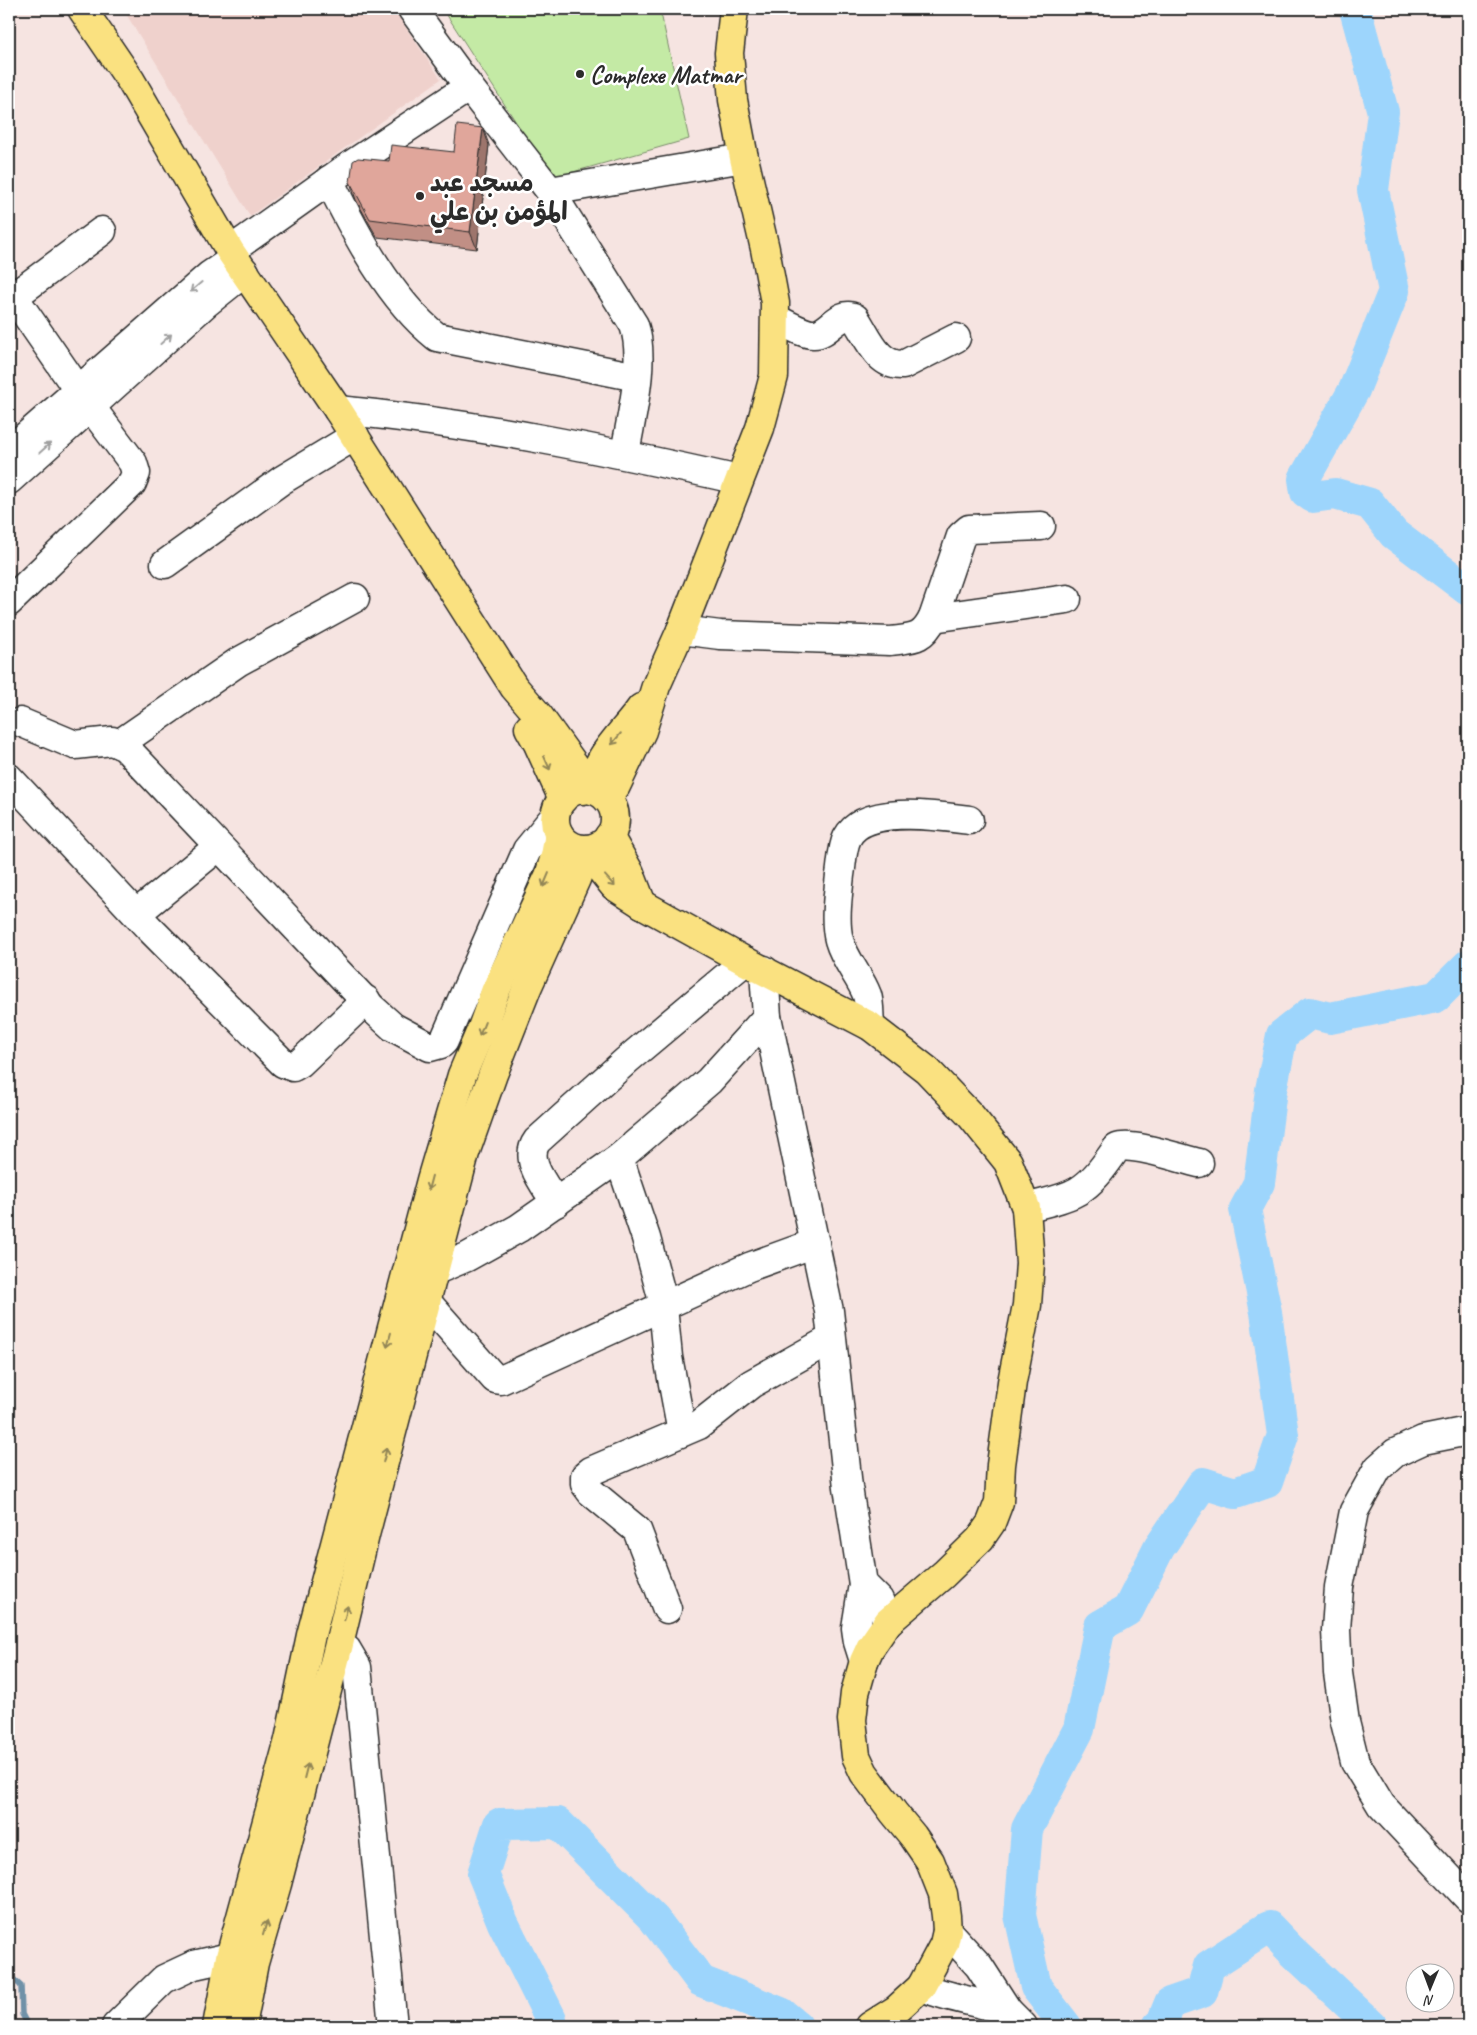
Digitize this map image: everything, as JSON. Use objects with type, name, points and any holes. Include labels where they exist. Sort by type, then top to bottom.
[{"type":"main road","points":[[82,9],[131,81],[237,260],[355,436],[514,687],[539,716],[566,756],[578,770],[576,805],[564,841],[572,846],[593,845]]},
{"type":"main road","points":[[413,1298],[434,1271],[465,1153],[527,988],[536,936],[555,856],[576,805],[605,752],[633,719],[656,686],[681,630],[760,428],[774,376],[776,319],[765,249],[733,100],[730,62],[734,9]]},
{"type":"main road","points":[[242,2026],[242,1960],[311,1635],[352,1532],[413,1298],[431,1180],[462,1075],[495,992],[576,879],[581,865],[593,845],[613,830],[614,815],[576,805]]},
{"type":"main road","points":[[593,845],[601,870],[614,886],[642,904],[754,966],[870,1026],[927,1070],[971,1116],[1008,1162],[1026,1208],[1030,1263],[1027,1306],[1012,1382],[1001,1465],[999,1502],[991,1523],[980,1539],[944,1574],[888,1622],[870,1648],[864,1661],[855,1693],[852,1720],[856,1756],[864,1773],[930,1861],[943,1894],[947,1931],[941,1950],[921,1987],[897,2009],[871,2026]]},
{"type":"main road","points":[[217,2026],[242,1960],[339,1644],[352,1532]]},
{"type":"street","points":[[412,9],[550,192],[634,325],[639,348],[637,377],[625,454]]},
{"type":"street","points":[[9,480],[85,398],[210,275],[237,260],[329,180],[469,87]]},
{"type":"street","points":[[550,192],[744,158]]},
{"type":"street","points":[[329,180],[354,230],[407,309],[437,337],[637,377]]},
{"type":"street","points":[[9,602],[136,477],[133,463],[10,295],[102,231]]},
{"type":"street","points":[[776,319],[812,334],[823,331],[846,316],[852,316],[856,318],[871,344],[884,360],[898,365],[904,365],[956,338]]},
{"type":"street","points":[[9,451],[85,398]]},
{"type":"street","points":[[338,410],[403,416],[484,428],[625,454],[739,480]]},
{"type":"street","points":[[165,564],[282,480],[355,436]]},
{"type":"street","points":[[681,630],[720,635],[890,641],[916,638],[922,634],[933,618],[961,536],[969,529],[1041,526]]},
{"type":"street","points":[[119,744],[238,662],[355,598]]},
{"type":"street","points":[[933,618],[1068,600]]},
{"type":"street","points":[[20,722],[75,745],[112,741],[124,747],[373,1009],[393,1027],[430,1047],[441,1044],[451,1025],[527,850],[576,805]]},
{"type":"street","points":[[9,778],[136,914],[283,1064],[290,1067],[300,1063],[366,1000]]},
{"type":"street","points":[[870,1026],[867,995],[846,958],[839,940],[839,884],[847,838],[861,822],[882,818],[918,814],[970,820]]},
{"type":"street","points":[[136,914],[218,847]]},
{"type":"street","points":[[556,1203],[537,1172],[532,1157],[532,1148],[537,1141],[627,1060],[754,966],[767,1017],[829,1311],[848,1487],[863,1584],[856,1628],[864,1661]]},
{"type":"street","points":[[434,1271],[467,1257],[518,1228],[619,1158],[709,1080],[767,1017]]},
{"type":"street","points":[[1026,1208],[1076,1192],[1093,1178],[1117,1148],[1122,1146],[1199,1163]]},
{"type":"street","points":[[619,1158],[646,1238],[663,1308],[668,1357],[682,1432]]},
{"type":"street","points":[[413,1298],[498,1381],[749,1268],[815,1243]]},
{"type":"street","points":[[667,1609],[637,1530],[591,1492],[584,1480],[585,1476],[591,1471],[699,1425],[751,1384],[831,1339]]},
{"type":"street","points":[[1468,1432],[1423,1440],[1395,1453],[1378,1468],[1354,1511],[1339,1587],[1336,1630],[1338,1673],[1345,1722],[1356,1762],[1381,1805],[1468,1898]]},
{"type":"street","points":[[863,1584],[879,1600],[888,1622]]},
{"type":"street","points":[[339,1644],[353,1658],[358,1676],[393,2026]]},
{"type":"street","points":[[947,1931],[979,1966],[1016,2019]]},
{"type":"street","points":[[116,2026],[164,1979],[194,1965],[242,1960]]},
{"type":"street","points":[[921,1987],[939,1994],[980,2002],[1016,2019]]},
{"type":"shaded area","points":[[123,9],[393,9],[441,79],[250,216]]},
{"type":"green space","name":"Complexe Matmar","points":[[443,9],[660,9],[689,139],[552,178]]},
{"type":"building","name":"مسجد عبد المؤمن بن علي","points":[[457,125],[483,128],[470,232],[370,219],[350,182],[353,161],[358,158],[389,161],[391,145],[454,152]]},
{"type":"waterway","points":[[1355,9],[1383,112],[1373,190],[1394,291],[1354,390],[1304,479],[1306,492],[1313,497],[1335,494],[1370,504],[1394,534],[1468,590]]},
{"type":"waterway","points":[[1066,2026],[1036,1987],[1020,1915],[1027,1829],[1079,1729],[1100,1626],[1128,1610],[1159,1548],[1203,1483],[1235,1493],[1267,1482],[1283,1435],[1266,1312],[1245,1209],[1259,1183],[1271,1090],[1282,1035],[1310,1013],[1330,1018],[1436,997],[1468,965]]},
{"type":"waterway","points":[[551,2026],[551,2019],[503,1923],[483,1874],[499,1824],[558,1823],[654,1919],[701,1981],[781,2013],[797,2026]]},
{"type":"waterway","points":[[1158,2026],[1161,2025],[1170,2003],[1202,1992],[1209,1966],[1269,1927],[1372,2026]]},
{"type":"waterway","points":[[9,1975],[21,1986],[22,2014],[28,2026]]},
{"type":"place","name":"Complexe Matmar","points":[[580,74]]},
{"type":"place","name":"مسجد عبد المؤمن بن علي","points":[[420,196]]}]
